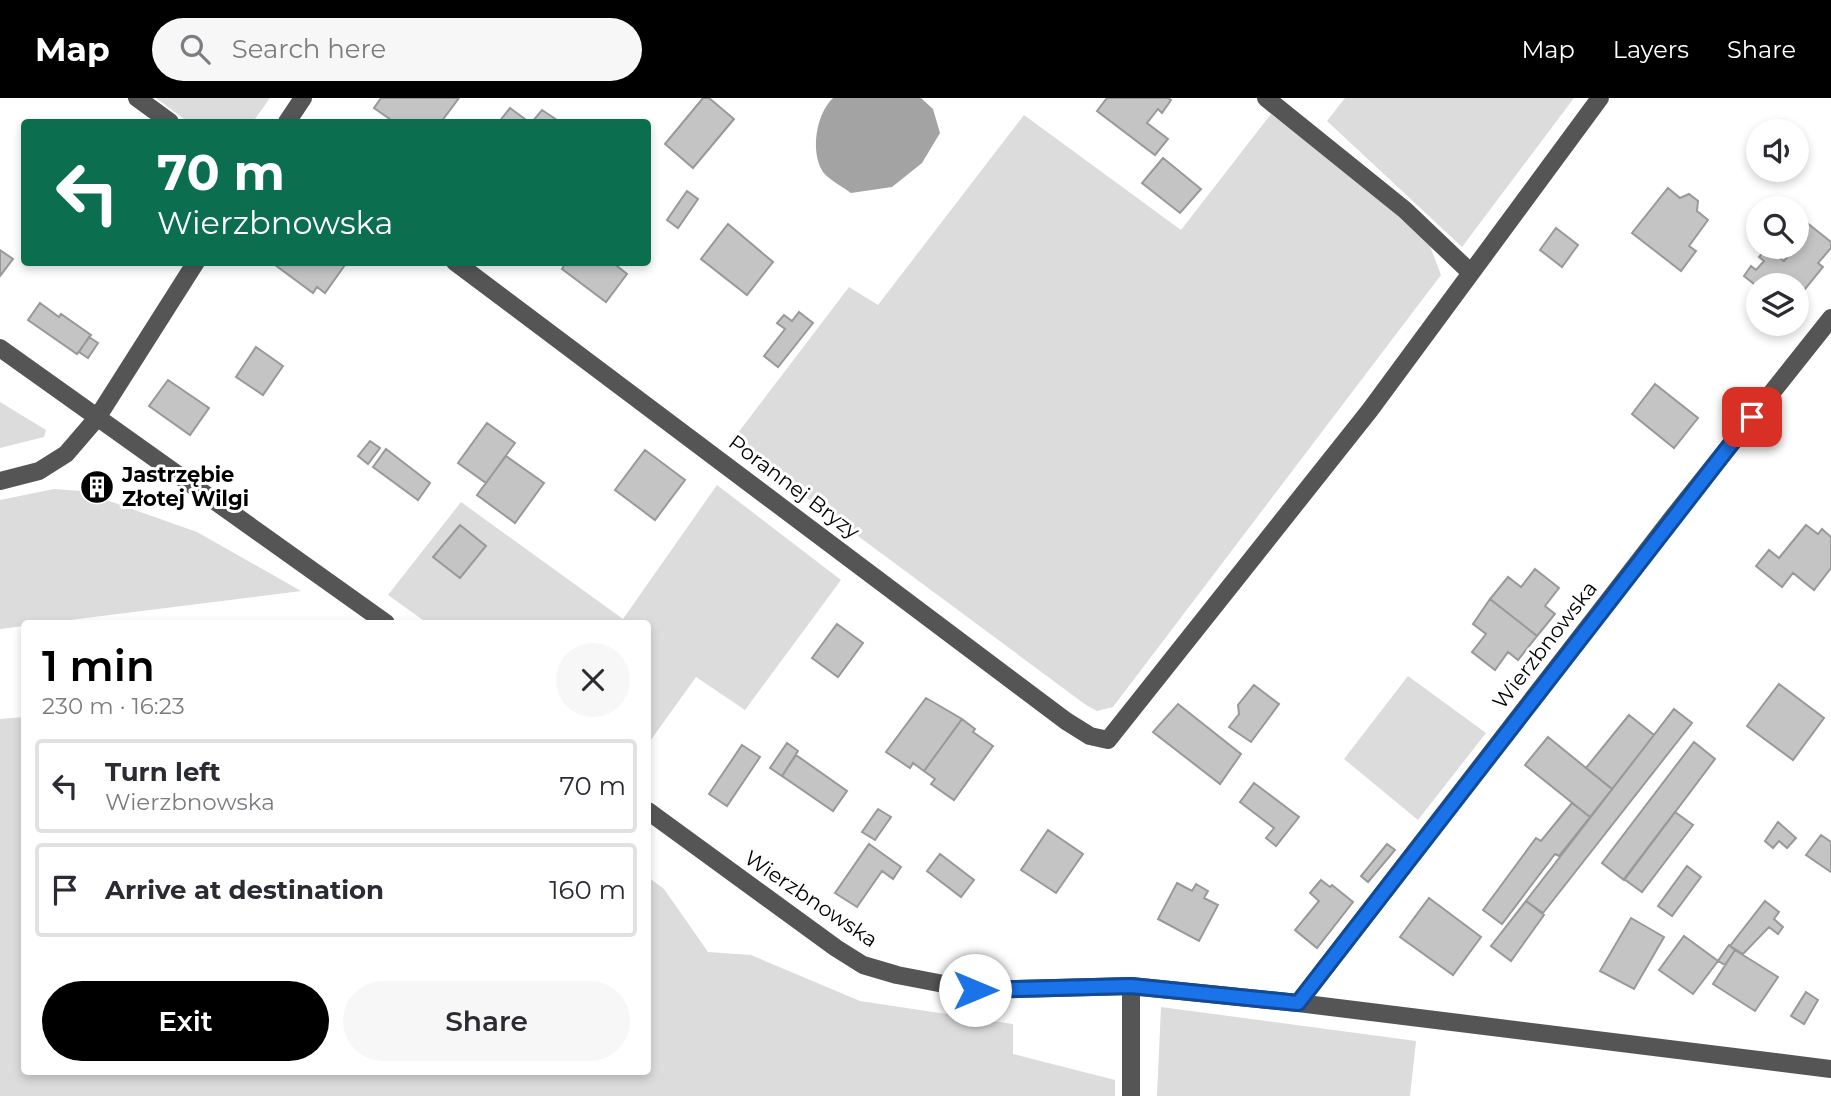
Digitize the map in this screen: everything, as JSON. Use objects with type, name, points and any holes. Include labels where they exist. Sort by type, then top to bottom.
[{"type":"street","points":[[137,98],[166,119]]},
{"type":"street","points":[[289,119],[303,98]]},
{"type":"street","points":[[1266,98],[1405,210],[1471,273],[1600,98]]},
{"type":"street","points":[[0,481],[21,477],[53,464],[66,454],[97,418],[193,266]]},
{"type":"street","name":"Porannej Bryzy","points":[[461,266],[1066,722],[1090,736],[1108,740],[1370,410],[1471,273]]},
{"type":"street","name":"Wierzbnowska","points":[[1298,1003],[1656,539],[1831,318]]},
{"type":"street","points":[[0,348],[382,620]]},
{"type":"street","name":"Wierzbnowska","points":[[651,813],[863,965],[897,975],[975,990],[1131,986],[1298,1003],[1831,1069]]},
{"type":"street","points":[[1131,986],[1131,1096]]},
{"type":"shaded area","points":[[156,98],[270,98],[255,119],[184,119]]},
{"type":"shaded area","points":[[833,98],[921,98],[933,109],[940,133],[922,163],[892,187],[851,193],[823,172],[817,154],[819,123]]},
{"type":"shaded area","points":[[1345,98],[1574,98],[1462,247],[1327,121]]},
{"type":"shaded area","points":[[1271,114],[1376,195],[1430,246],[1441,275],[1113,707],[1097,711],[1086,705],[731,442],[849,287],[878,305],[1024,115],[1181,230]]},
{"type":"shaded area","points":[[0,402],[46,430],[44,437],[0,448]]},
{"type":"shaded area","points":[[717,485],[841,580],[745,710],[696,677],[651,740],[651,620],[423,620],[388,595],[461,502],[623,619]]},
{"type":"shaded area","points":[[54,489],[81,491],[197,532],[301,591],[70,620],[21,620],[21,626],[0,629],[0,500]]},
{"type":"shaded area","points":[[1408,676],[1486,733],[1418,820],[1344,759]]},
{"type":"shaded area","points":[[21,717],[21,1075],[651,1075],[651,879],[664,889],[708,952],[751,955],[860,1001],[1013,1024],[1013,1054],[1115,1080],[1115,1096],[0,1096],[0,719]]},
{"type":"shaded area","points":[[1161,1007],[1416,1041],[1410,1096],[1157,1096]]},
{"type":"building","points":[[381,98],[459,98],[443,119],[390,119],[374,108]]},
{"type":"building","points":[[703,98],[709,98],[734,119],[693,168],[665,144]]},
{"type":"building","points":[[1107,98],[1171,100],[1162,113],[1158,109],[1147,123],[1168,139],[1155,155],[1097,111]]},
{"type":"building","points":[[510,108],[525,119],[501,119]]},
{"type":"building","points":[[542,110],[556,119],[534,119]]},
{"type":"building","points":[[1163,158],[1201,189],[1180,213],[1142,183]]},
{"type":"building","points":[[1668,188],[1680,198],[1689,194],[1698,201],[1697,211],[1708,220],[1689,246],[1696,251],[1681,271],[1632,233]]},
{"type":"building","points":[[687,191],[698,199],[678,228],[667,220]]},
{"type":"building","points":[[728,224],[773,262],[747,295],[701,259]]},
{"type":"building","points":[[1809,224],[1831,242],[1831,248],[1818,263],[1823,267],[1809,284],[1809,273],[1746,273],[1751,266],[1756,270],[1764,261],[1762,259],[1809,259]]},
{"type":"building","points":[[1556,228],[1578,245],[1562,267],[1540,250]]},
{"type":"building","points":[[0,250],[13,259],[0,276]]},
{"type":"building","points":[[276,266],[344,266],[325,293],[317,287],[313,293]]},
{"type":"building","points":[[564,266],[617,266],[627,274],[606,302],[562,269]]},
{"type":"building","points":[[40,303],[91,335],[77,354],[28,320]]},
{"type":"building","points":[[799,312],[813,323],[778,367],[764,356],[785,329],[777,323],[784,315],[792,321]]},
{"type":"building","points":[[89,337],[98,343],[88,358],[79,352]]},
{"type":"building","points":[[256,347],[283,366],[263,395],[236,377]]},
{"type":"building","points":[[168,380],[209,408],[190,435],[149,406]]},
{"type":"building","points":[[1655,384],[1698,418],[1674,448],[1632,414]]},
{"type":"building","points":[[487,423],[515,443],[486,483],[458,463]]},
{"type":"building","points":[[370,441],[380,448],[368,464],[358,456]]},
{"type":"building","points":[[386,449],[430,483],[418,500],[373,467]]},
{"type":"building","points":[[645,450],[685,480],[655,520],[615,490]]},
{"type":"building","points":[[506,456],[544,483],[515,523],[477,495]]},
{"type":"building","points":[[460,525],[486,546],[460,578],[433,557]]},
{"type":"building","points":[[1806,525],[1818,534],[1822,529],[1831,537],[1831,568],[1814,590],[1793,573],[1782,587],[1756,566],[1769,550],[1779,558]]},
{"type":"building","points":[[1535,569],[1559,588],[1545,606],[1555,614],[1537,636],[1490,599],[1508,577],[1521,587]]},
{"type":"building","points":[[1490,599],[1537,636],[1518,660],[1508,652],[1495,670],[1472,652],[1486,634],[1473,624]]},
{"type":"building","points":[[837,624],[863,643],[838,677],[812,658]]},
{"type":"building","points":[[1779,684],[1824,718],[1793,760],[1747,726]]},
{"type":"building","points":[[1254,685],[1279,704],[1251,742],[1229,727],[1239,714],[1238,705]]},
{"type":"building","points":[[926,698],[962,719],[924,771],[913,763],[910,768],[886,752]]},
{"type":"building","points":[[1178,704],[1241,754],[1220,784],[1153,732]]},
{"type":"building","points":[[1674,709],[1692,723],[1543,913],[1526,901]]},
{"type":"building","points":[[1629,715],[1654,735],[1612,789],[1586,768]]},
{"type":"building","points":[[962,719],[975,729],[973,732],[993,746],[954,800],[931,784],[935,779],[924,771]]},
{"type":"building","points":[[1548,737],[1612,789],[1590,817],[1525,765]]},
{"type":"building","points":[[1694,742],[1715,759],[1624,880],[1602,863]]},
{"type":"building","points":[[787,743],[798,751],[782,776],[770,768]]},
{"type":"building","points":[[742,745],[760,757],[727,806],[709,794]]},
{"type":"building","points":[[796,755],[847,791],[833,811],[782,776]]},
{"type":"building","points":[[1254,783],[1299,817],[1276,846],[1266,838],[1274,828],[1240,802]]},
{"type":"building","points":[[1572,803],[1590,817],[1559,856],[1555,854],[1502,924],[1483,910],[1536,838],[1541,841]]},
{"type":"building","points":[[878,809],[891,817],[875,840],[862,832]]},
{"type":"building","points":[[1675,812],[1693,825],[1642,892],[1624,879]]},
{"type":"building","points":[[1778,822],[1796,838],[1787,848],[1779,841],[1773,848],[1765,841]]},
{"type":"building","points":[[1048,830],[1083,854],[1056,893],[1021,870]]},
{"type":"building","points":[[1821,835],[1831,842],[1831,872],[1806,855]]},
{"type":"building","points":[[869,844],[901,867],[893,879],[882,871],[857,907],[835,893]]},
{"type":"building","points":[[1387,844],[1395,850],[1368,882],[1361,876]]},
{"type":"building","points":[[940,854],[974,880],[961,897],[927,871]]},
{"type":"building","points":[[1687,866],[1701,877],[1672,916],[1658,906]]},
{"type":"building","points":[[1321,880],[1330,887],[1332,885],[1353,902],[1317,948],[1295,930],[1319,901],[1310,893]]},
{"type":"building","points":[[1177,883],[1192,891],[1196,884],[1208,891],[1204,898],[1218,905],[1199,941],[1158,919]]},
{"type":"building","points":[[1429,898],[1481,937],[1453,975],[1400,937]]},
{"type":"building","points":[[1526,901],[1544,915],[1511,961],[1491,946]]},
{"type":"building","points":[[1765,901],[1779,912],[1774,919],[1783,927],[1778,934],[1769,927],[1743,954],[1730,946]]},
{"type":"building","points":[[1631,918],[1664,937],[1634,989],[1600,971]]},
{"type":"building","points":[[1684,936],[1718,961],[1693,994],[1659,970]]},
{"type":"building","points":[[1729,945],[1735,950],[1725,965],[1718,961]]},
{"type":"building","points":[[1735,950],[1778,977],[1755,1011],[1713,984]]},
{"type":"building","points":[[1806,992],[1818,1000],[1804,1024],[1791,1016]]},
{"type":"place","name":"Jastrzębie Złotej Wilgi","points":[[97,487]]},
{"type":"route","points":[[975,990],[1131,986],[1298,1003],[1752,417]]}]
